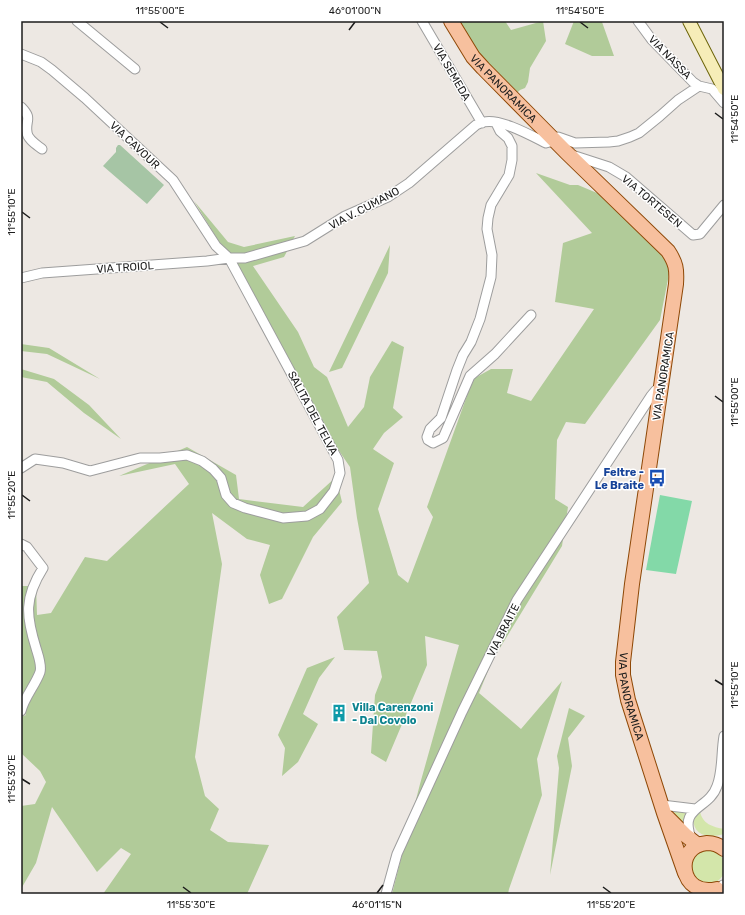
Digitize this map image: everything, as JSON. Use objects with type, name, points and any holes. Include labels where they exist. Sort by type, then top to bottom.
[{"type":"main road","name":"VIA PANORAMICA","points":[[451,21],[473,57],[483,68],[554,141],[668,251],[676,263],[676,284],[632,584],[623,662],[623,675],[628,700],[663,809],[689,883]]},
{"type":"main road","name":"VIA PANORAMICA","points":[[663,809],[676,826],[695,843]]},
{"type":"main road","points":[[720,887],[710,891],[696,888],[689,883],[684,865],[695,843],[721,844]]},
{"type":"street","points":[[78,21],[134,69]]},
{"type":"street","name":"VIA SEMEDA","points":[[422,21],[482,123]]},
{"type":"street","name":"VIA NASSA","points":[[638,21],[652,40],[688,77],[699,86],[712,89],[724,102]]},
{"type":"street","points":[[689,21],[724,88]]},
{"type":"street","name":"VIA CAVOUR","points":[[21,54],[41,62],[52,70],[89,102],[173,180],[216,246],[229,258]]},
{"type":"street","points":[[482,123],[485,121],[503,123],[546,143],[554,141],[558,137],[575,143],[618,141],[639,133],[678,100],[699,86]]},
{"type":"street","points":[[21,108],[26,112],[28,119],[26,132],[29,137],[42,149]]},
{"type":"street","points":[[496,122],[500,131],[508,138],[512,146],[512,160],[509,176],[491,205],[488,218],[487,230],[492,255],[491,277],[475,333],[463,355],[441,418],[430,429],[427,437],[428,440],[433,442],[443,438],[470,376],[495,354],[531,315]]},
{"type":"street","name":"VIA V. CUMANO","points":[[229,258],[245,258],[305,241],[345,216],[388,197],[415,179],[476,126],[482,123]]},
{"type":"street","name":"VIA TORTESEN","points":[[567,153],[597,162],[626,177],[693,235],[700,234],[724,205]]},
{"type":"street","name":"VIA TROIOL","points":[[21,278],[42,273],[207,261],[229,258]]},
{"type":"street","name":"SALITA DEL TELVA","points":[[21,468],[35,459],[63,463],[90,471],[140,458],[187,456],[202,461],[213,469],[221,478],[226,495],[233,503],[245,508],[283,518],[307,516],[320,508],[334,491],[340,473],[338,460],[229,258]]},
{"type":"street","name":"VIA BRAITE","points":[[386,894],[397,854],[462,712],[517,600],[651,396],[656,390],[661,388]]},
{"type":"street","points":[[21,544],[27,547],[43,568],[32,590],[28,612],[30,628],[38,654],[40,672],[21,711]]},
{"type":"street","points":[[695,843],[688,826],[689,818],[695,809],[706,802],[713,795],[717,787],[724,736]]},
{"type":"street","points":[[663,809],[695,809]]},
{"type":"green space","points":[[456,21],[505,21],[511,30],[543,21],[546,41],[530,68],[528,82],[525,88],[516,94],[480,56]]},
{"type":"green space","points":[[574,21],[602,22],[614,56],[592,56],[565,44]]},
{"type":"green space","points":[[118,145],[120,145],[164,185],[147,204],[103,166],[116,152]]},
{"type":"green space","points":[[536,173],[570,185],[578,185],[597,193],[599,192],[661,252],[671,264],[660,320],[585,424],[566,422],[557,440],[555,499],[568,507],[562,546],[492,661],[479,693],[521,729],[562,681],[537,759],[542,795],[508,894],[392,894],[420,784],[459,645],[425,636],[427,665],[386,762],[371,753],[375,695],[382,677],[377,651],[344,650],[337,617],[369,583],[357,518],[350,467],[333,442],[275,333],[194,201],[228,242],[244,247],[295,236],[284,257],[253,266],[298,332],[314,367],[327,377],[348,427],[364,407],[370,377],[392,341],[404,347],[393,408],[403,417],[384,433],[373,449],[394,463],[378,509],[398,575],[408,583],[433,517],[427,507],[473,379],[491,369],[513,369],[507,393],[531,401],[594,309],[555,302],[563,243],[592,233]]},
{"type":"green space","points":[[390,245],[388,273],[342,368],[329,372]]},
{"type":"green space","points":[[21,344],[49,348],[100,379],[47,354],[21,351]]},
{"type":"green space","points":[[21,369],[54,379],[89,405],[121,439],[84,413],[47,382],[21,377]]},
{"type":"green space","points":[[187,447],[236,475],[239,499],[303,507],[336,477],[342,502],[313,537],[282,599],[269,604],[260,575],[270,545],[247,539],[212,513],[222,564],[195,757],[205,796],[219,809],[210,830],[228,842],[269,845],[247,894],[103,894],[131,854],[121,848],[97,872],[52,807],[36,863],[21,889],[21,806],[35,804],[46,782],[40,771],[21,753],[21,717],[26,715],[21,706],[21,586],[36,586],[37,615],[51,613],[85,557],[107,561],[189,484],[175,464],[119,476]]},
{"type":"green space","points":[[660,495],[692,501],[676,574],[646,570]]},
{"type":"green space","points":[[335,657],[319,678],[303,714],[318,724],[298,762],[282,776],[285,748],[278,735],[307,668]]},
{"type":"green space","points":[[569,708],[585,716],[568,738],[572,766],[550,875],[559,768],[557,756]]},
{"type":"green space","points":[[675,810],[692,810],[688,828],[680,822],[674,813]]},
{"type":"green space","points":[[700,811],[706,822],[712,826],[724,829],[724,834],[708,836],[696,830],[693,819]]},
{"type":"green space","points":[[705,850],[711,850],[715,851],[722,857],[725,867],[724,874],[718,881],[711,884],[705,884],[701,883],[694,877],[691,870],[691,864],[692,860],[698,853]]},
{"type":"place","name":"Feltre - Le Braite","points":[[657,478]]},
{"type":"place","name":"Villa Carenzoni - Dal Covolo","points":[[339,713]]}]
